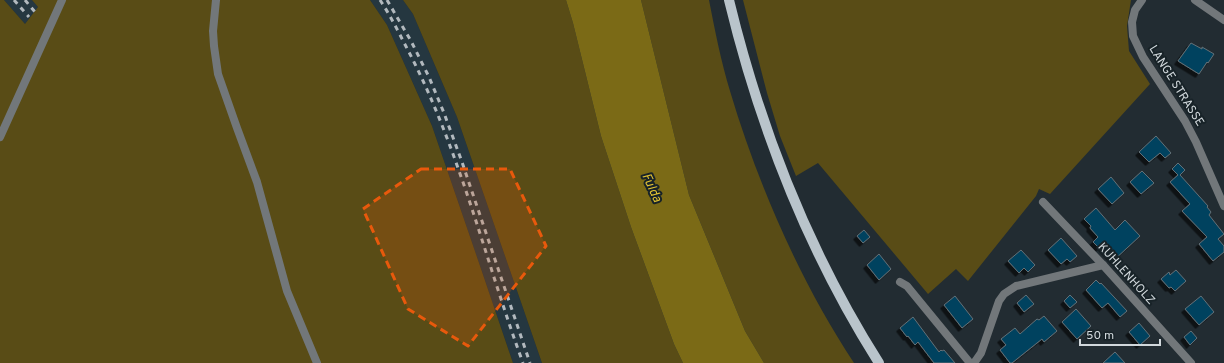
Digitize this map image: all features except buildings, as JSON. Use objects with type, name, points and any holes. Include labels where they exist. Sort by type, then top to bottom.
[{"type":"main road","points":[[729,0],[741,49],[776,158],[808,233],[839,296],[879,363]]},
{"type":"street","points":[[0,137],[62,0]]},
{"type":"street","points":[[216,0],[213,32],[218,74],[258,182],[287,291],[317,363]]},
{"type":"street","name":"LANGE STRASSE","points":[[1142,0],[1135,10],[1132,22],[1133,36],[1143,57],[1185,121],[1196,142],[1224,206]]},
{"type":"street","points":[[1195,0],[1224,20]]},
{"type":"street","name":"KUHLENHOLZ","points":[[1043,202],[1103,265],[1190,363]]},
{"type":"street","points":[[974,363],[981,353],[999,301],[1009,290],[1032,281],[1103,265]]},
{"type":"street","points":[[900,282],[907,286],[970,363]]},
{"type":"highlighted area","points":[[421,169],[510,169],[546,246],[468,346],[408,309],[363,209]]},
{"type":"shaded area","points":[[0,0],[4,0],[25,24],[38,7],[32,0],[370,0],[387,25],[432,126],[513,363],[0,363]]},
{"type":"shaded area","points":[[4,0],[32,0],[38,7],[25,24]]},
{"type":"shaded area","points":[[370,0],[403,0],[413,14],[457,117],[542,363],[513,363],[432,126],[387,25]]},
{"type":"shaded area","points":[[403,0],[566,0],[601,136],[631,227],[674,344],[683,363],[542,363],[457,117],[413,14]]},
{"type":"shaded area","points":[[641,0],[709,0],[730,91],[767,197],[798,266],[834,332],[854,363],[764,363],[745,331],[689,195]]},
{"type":"shaded area","points":[[743,0],[1131,0],[1127,26],[1129,51],[1150,84],[1050,194],[1039,189],[1036,196],[968,281],[956,269],[928,294],[818,163],[796,176],[780,136],[767,93]]},
{"type":"water","name":"Fulda","points":[[566,0],[641,0],[689,195],[745,331],[764,363],[683,363],[674,344],[631,227],[601,136]]},
{"type":"railway","points":[[14,0],[29,17]]},
{"type":"railway","points":[[25,0],[35,12]]},
{"type":"railway","points":[[380,0],[393,21],[412,58],[445,132],[523,363]]},
{"type":"railway","points":[[387,0],[411,41],[429,77],[444,113],[530,363]]}]
